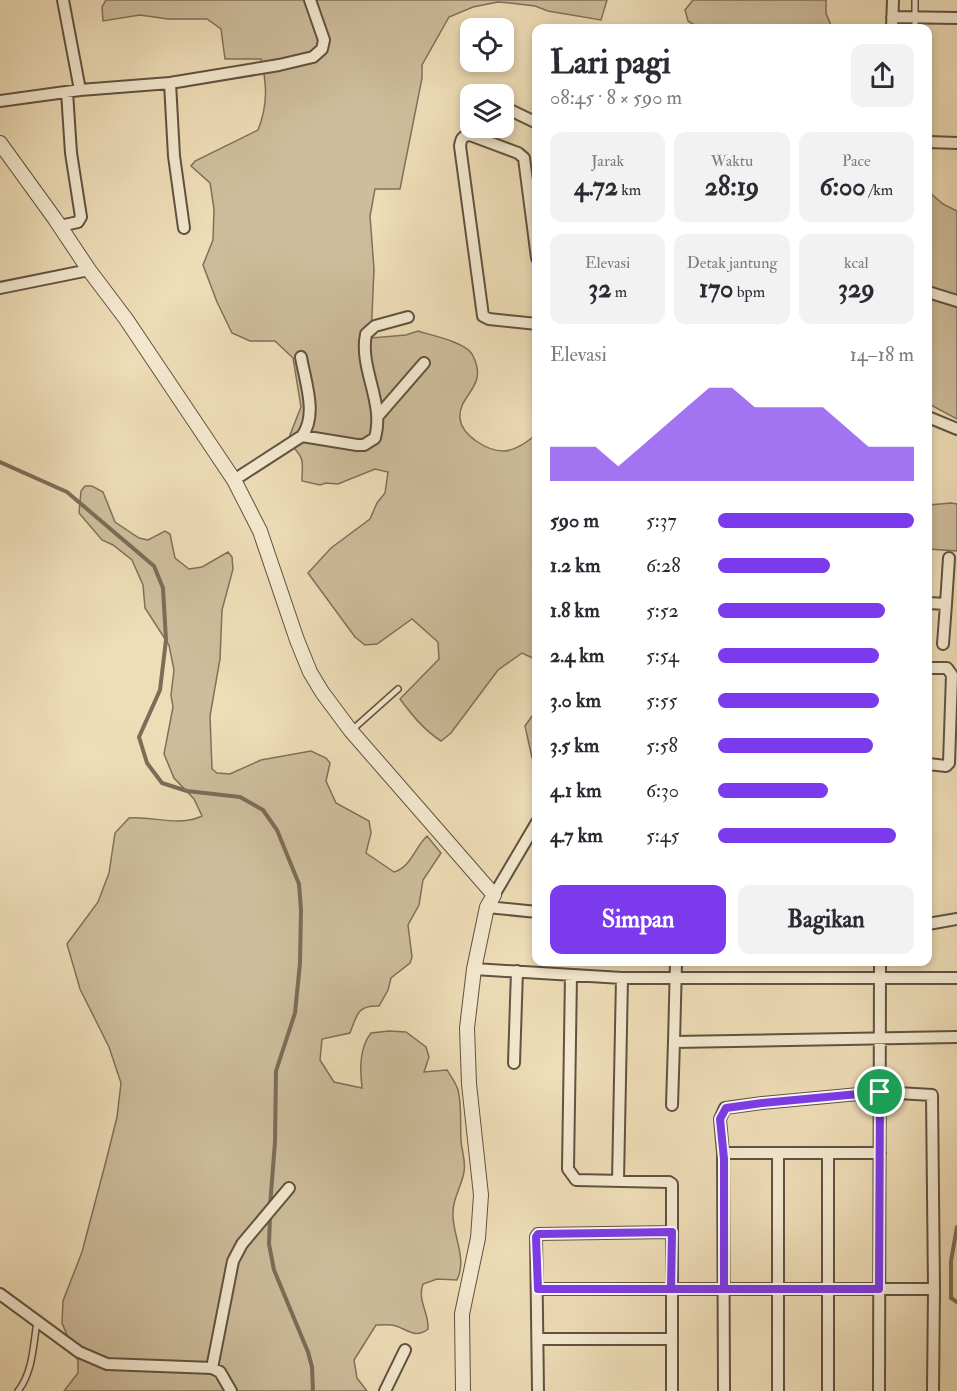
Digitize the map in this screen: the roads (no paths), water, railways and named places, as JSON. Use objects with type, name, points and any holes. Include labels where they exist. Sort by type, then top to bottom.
[{"type":"street","points":[[63,0],[80,90]]},
{"type":"street","points":[[0,101],[80,90],[170,83],[313,57],[322,49],[324,40],[309,0]]},
{"type":"street","points":[[893,0],[892,23],[957,18]]},
{"type":"street","points":[[170,83],[174,156],[184,228]]},
{"type":"street","points":[[60,226],[78,222],[81,217],[71,153],[67,92]]},
{"type":"street","points":[[514,112],[532,121]]},
{"type":"street","points":[[532,220],[524,158],[518,153],[470,135],[464,136],[460,146],[483,316],[489,319],[532,323]]},
{"type":"street","points":[[932,142],[957,143]]},
{"type":"street","points":[[0,143],[126,319],[234,480],[260,531],[297,640],[310,672],[322,692],[351,731],[490,901],[532,911]]},
{"type":"street","points":[[0,288],[89,270]]},
{"type":"street","points":[[932,293],[957,301]]},
{"type":"street","points":[[302,435],[364,445],[375,438],[378,416],[365,358],[366,334],[375,326],[408,317]]},
{"type":"street","points":[[234,480],[302,435],[309,423],[309,405],[301,357]]},
{"type":"street","points":[[378,416],[424,363]]},
{"type":"street","points":[[932,419],[957,429]]},
{"type":"street","points":[[943,645],[949,558]]},
{"type":"street","points":[[932,603],[946,604]]},
{"type":"street","points":[[932,668],[948,668],[952,675],[949,764],[932,764]]},
{"type":"street","points":[[463,1391],[462,1314],[475,1256],[480,1217],[479,1171],[467,1056],[468,1004],[490,901],[532,830]]},
{"type":"street","points":[[932,923],[957,919]]},
{"type":"street","points":[[672,1105],[676,966]]},
{"type":"street","points":[[879,1391],[880,966]]},
{"type":"street","points":[[474,969],[622,978],[957,978]]},
{"type":"street","points":[[514,1063],[517,971]]},
{"type":"street","points":[[571,975],[567,1169],[576,1179],[671,1182],[672,1391]]},
{"type":"street","points":[[618,1181],[622,978]]},
{"type":"street","points":[[674,1042],[957,1037]]},
{"type":"street","points":[[724,1391],[723,1153],[720,1119],[726,1108],[880,1092],[933,1096],[933,1391]]},
{"type":"street","points":[[723,1153],[880,1153]]},
{"type":"street","points":[[778,1153],[778,1391]]},
{"type":"street","points":[[828,1153],[828,1391]]},
{"type":"street","points":[[212,1368],[232,1261],[242,1244],[289,1188]]},
{"type":"street","points":[[538,1391],[536,1237],[538,1234],[672,1232]]},
{"type":"street","points":[[538,1289],[934,1289]]},
{"type":"street","points":[[0,1294],[79,1352],[107,1364],[212,1368],[220,1372],[231,1391]]},
{"type":"street","points":[[538,1339],[672,1340]]},
{"type":"street","points":[[385,1391],[405,1350]]},
{"type":"lane","points":[[915,0],[915,23]]},
{"type":"lane","points":[[351,731],[398,689]]},
{"type":"lane","points":[[18,1391],[31,1362],[37,1322]]},
{"type":"waterway","points":[[0,462],[67,492],[154,566],[163,588],[166,640],[160,690],[139,737],[147,763],[162,783],[187,791],[240,797],[263,810],[277,830],[299,884],[300,963],[295,1013],[276,1071],[275,1142],[270,1206]]},
{"type":"waterway","points":[[270,1216],[269,1244],[274,1270],[308,1352],[312,1367],[313,1391]]},
{"type":"waterway","points":[[957,1227],[951,1261],[951,1298],[957,1302]]}]
